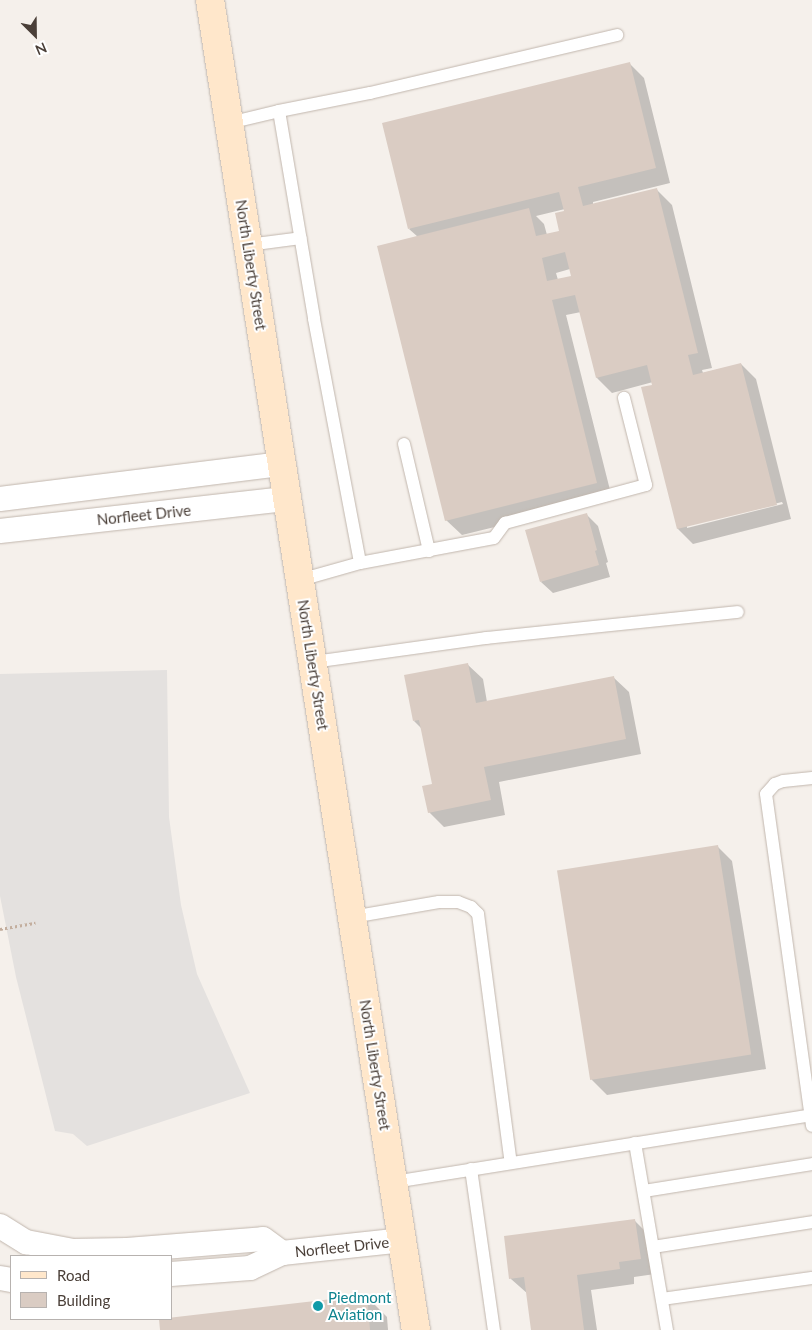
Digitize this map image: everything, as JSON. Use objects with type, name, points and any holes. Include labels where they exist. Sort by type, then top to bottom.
[{"type":"main road","name":"North Liberty Street","points":[[210,0],[416,1330]]},
{"type":"street","points":[[0,499],[282,464]]},
{"type":"street","points":[[146,481],[152,514]]},
{"type":"street","name":"Norfleet Drive","points":[[0,531],[287,499]]},
{"type":"street","name":"Norfleet Drive","points":[[0,1226],[26,1242],[74,1251],[127,1250],[263,1239],[282,1253]]},
{"type":"street","name":"Norfleet Drive","points":[[172,1274],[250,1268],[282,1253],[403,1240]]},
{"type":"lane","points":[[229,123],[279,110],[370,93],[617,35]]},
{"type":"lane","points":[[279,110],[360,563]]},
{"type":"lane","points":[[248,245],[301,238]]},
{"type":"lane","points":[[300,580],[360,563],[494,538],[505,522],[646,485],[624,398]]},
{"type":"lane","points":[[404,444],[429,550]]},
{"type":"lane","points":[[313,662],[486,638],[738,612]]},
{"type":"lane","points":[[394,1182],[635,1142],[812,1119],[766,794],[775,784],[783,781],[812,778]]},
{"type":"lane","points":[[352,917],[439,902],[458,902],[471,907],[478,914],[511,1163]]},
{"type":"lane","points":[[635,1142],[667,1330]]},
{"type":"lane","points":[[644,1191],[812,1164]]},
{"type":"lane","points":[[472,1169],[494,1330]]},
{"type":"lane","points":[[653,1247],[812,1222]]},
{"type":"lane","points":[[662,1299],[812,1278]]},
{"type":"path","points":[[0,929],[35,923]]},
{"type":"shaded area","points":[[167,670],[169,817],[181,905],[197,974],[250,1093],[87,1146],[73,1134],[55,1131],[16,977],[0,896],[0,674]]},
{"type":"building","points":[[630,62],[656,168],[578,187],[583,206],[657,188],[698,353],[688,355],[693,375],[741,363],[777,505],[677,529],[641,387],[652,385],[647,365],[596,378],[575,295],[552,300],[597,483],[445,521],[377,246],[529,208],[536,236],[559,231],[555,213],[564,211],[559,192],[408,229],[382,123]],"holes":[[[565,252],[571,276],[547,281],[542,258]]]},
{"type":"building","points":[[587,513],[599,565],[540,582],[525,530]]},
{"type":"building","points":[[468,663],[476,703],[614,676],[626,739],[484,767],[491,800],[428,813],[422,786],[432,784],[419,720],[413,721],[404,675]]},
{"type":"building","points":[[718,845],[751,1054],[590,1080],[557,870]]},
{"type":"building","points":[[635,1219],[641,1259],[619,1262],[620,1269],[577,1275],[584,1330],[531,1330],[524,1277],[509,1279],[504,1236]]},
{"type":"building","name":"Piedmont Aviation","points":[[367,1295],[370,1330],[160,1330],[159,1320],[172,1320],[172,1318]]},
{"type":"place","name":"Piedmont Aviation","points":[[318,1306]]}]
